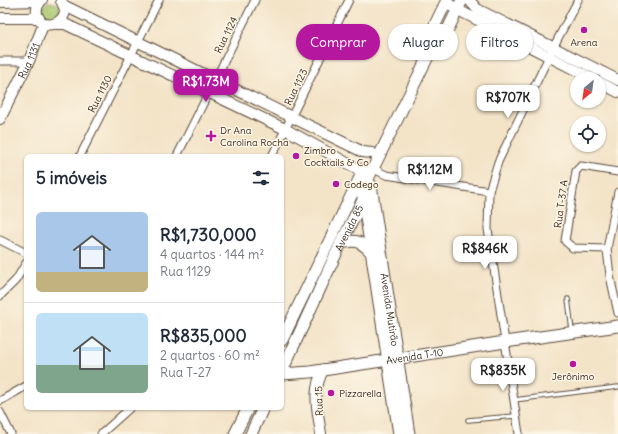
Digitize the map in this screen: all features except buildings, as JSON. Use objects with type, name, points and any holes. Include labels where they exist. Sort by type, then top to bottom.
[{"type":"main road","points":[[446,0],[460,5],[551,52],[618,80]]},
{"type":"main road","name":"Avenida 85","points":[[435,24],[446,0]]},
{"type":"main road","points":[[469,0],[477,9],[582,72]]},
{"type":"main road","points":[[0,2],[41,1]]},
{"type":"main road","name":"Rua 1131","points":[[0,119],[3,106],[29,61],[41,21],[36,12],[37,6],[41,1]]},
{"type":"main road","points":[[62,2],[138,42],[364,152],[372,153]]},
{"type":"main road","points":[[55,24],[62,18],[65,9],[62,2]]},
{"type":"main road","name":"Avenida 85","points":[[284,369],[341,243],[460,5]]},
{"type":"main road","points":[[0,18],[41,21],[52,25],[65,24],[209,92],[285,130],[358,169],[361,175]]},
{"type":"main road","name":"Avenida 85","points":[[284,336],[418,60]]},
{"type":"main road","points":[[363,200],[362,191],[426,60]]},
{"type":"main road","points":[[606,86],[618,92]]},
{"type":"main road","name":"Avenida Mutirão","points":[[371,185],[393,359],[399,434]]},
{"type":"main road","name":"Avenida Mutirão","points":[[363,200],[371,252],[409,434]]},
{"type":"main road","points":[[341,243],[356,241],[362,243],[371,252]]},
{"type":"main road","name":"Avenida T-10","points":[[284,373],[310,372],[393,359],[505,345],[618,326]]},
{"type":"main road","points":[[292,351],[293,360],[296,364],[310,372]]},
{"type":"main road","name":"Rua 15","points":[[321,434],[316,388],[319,377],[324,369]]},
{"type":"main road","points":[[235,434],[247,410]]},
{"type":"main road","points":[[250,434],[262,410]]},
{"type":"main road","points":[[227,434],[242,421]]},
{"type":"street","name":"Rua 1130","points":[[81,154],[159,0]]},
{"type":"street","name":"Rua 1124","points":[[178,154],[254,0]]},
{"type":"street","name":"Rua 1123","points":[[273,154],[349,0]]},
{"type":"street","points":[[519,434],[488,229],[489,191],[498,162],[578,0]]},
{"type":"street","points":[[0,61],[29,61]]},
{"type":"street","name":"Rua T-37 A","points":[[607,249],[573,248],[565,241],[576,171],[581,166],[618,172]]},
{"type":"street","points":[[378,171],[386,175],[489,191]]},
{"type":"street","points":[[618,192],[607,249],[610,276],[618,313]]},
{"type":"street","points":[[0,240],[24,252]]},
{"type":"street","points":[[0,296],[16,280],[24,266]]},
{"type":"street","points":[[0,401],[24,387]]},
{"type":"street","points":[[101,434],[128,410]]},
{"type":"street","points":[[0,412],[11,434]]},
{"type":"lane","points":[[568,299],[572,333]]},
{"type":"lane","points":[[514,400],[618,387]]},
{"type":"lane","points":[[468,420],[516,416]]},
{"type":"green space","points":[[48,2],[57,4],[60,9],[59,18],[48,21],[41,14],[42,8]]},
{"type":"place","name":"Arena","points":[[584,30]]},
{"type":"place","name":"Dr Ana Carolina Rocha","points":[[211,136]]},
{"type":"place","name":"Zimbro Cocktails & Co","points":[[296,156]]},
{"type":"place","name":"Codego","points":[[336,184]]},
{"type":"place","name":"Jerônimo","points":[[573,364]]},
{"type":"place","name":"Pizzarella","points":[[331,393]]}]
